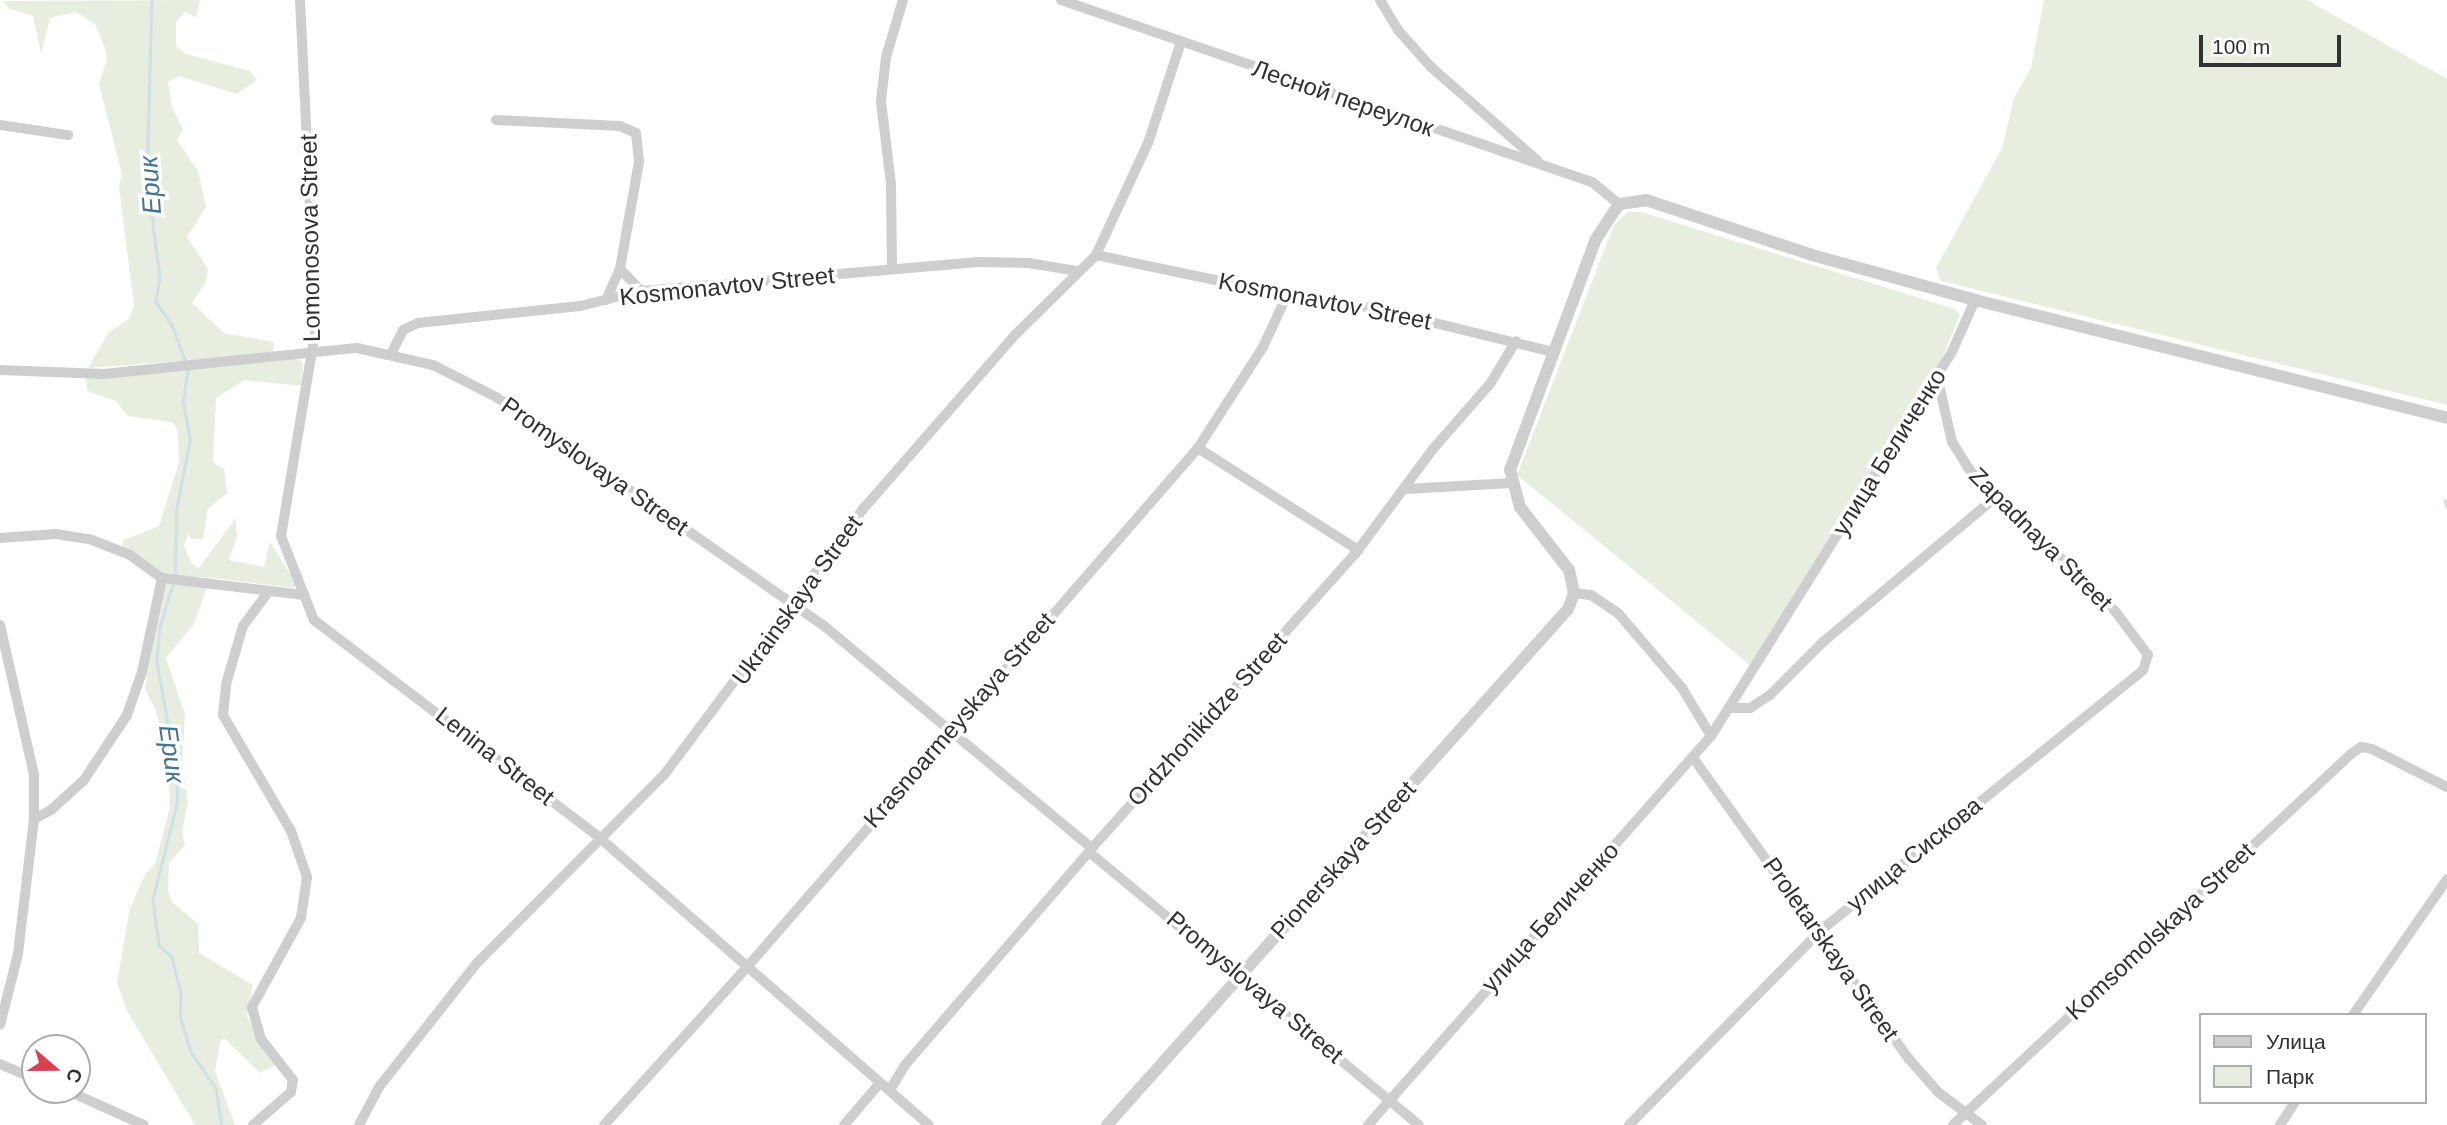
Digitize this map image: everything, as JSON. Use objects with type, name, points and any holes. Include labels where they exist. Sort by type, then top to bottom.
[{"type":"street","name":"Lomonosova Street","points":[[300,0],[315,244],[312,352],[281,536],[304,595]]},
{"type":"street","points":[[892,268],[891,184],[881,101],[886,57],[903,0]]},
{"type":"street","name":"Лесной переулок","points":[[1061,0],[1592,183],[1619,204]]},
{"type":"street","points":[[1380,0],[1398,30],[1431,67],[1543,166]]},
{"type":"street","name":"Ukrainskaya Street","points":[[359,1125],[379,1087],[452,993],[526,910],[601,839],[673,765],[864,509],[1077,271],[1096,255],[1148,143],[1181,43]]},
{"type":"street","points":[[496,120],[620,126],[636,133],[639,162],[620,269],[606,300]]},
{"type":"street","points":[[0,125],[68,135]]},
{"type":"street","points":[[1711,736],[1682,688],[1618,613],[1591,595],[1574,593],[1569,570],[1520,507],[1512,484],[1514,454],[1596,239],[1619,204],[1646,200],[1812,254],[1975,300],[2447,418]]},
{"type":"street","name":"Kosmonavtov Street","points":[[1096,255],[1287,295],[1374,308],[1553,352]]},
{"type":"street","name":"Kosmonavtov Street","points":[[392,352],[403,330],[418,323],[606,300],[641,291],[892,268],[1029,263],[1077,271]]},
{"type":"street","points":[[620,269],[641,291]]},
{"type":"street","name":"Krasnoarmeyskaya Street","points":[[604,1125],[748,966],[950,728],[1198,448],[1263,346],[1287,295]]},
{"type":"street","name":"улица Беличенко","points":[[1368,1125],[1694,759],[1711,736],[1937,376],[1975,300]]},
{"type":"street","name":"Ordzhonikidze Street","points":[[890,1090],[905,1065],[1091,850],[1358,550],[1406,489],[1433,449],[1490,384],[1516,341]]},
{"type":"street","name":"Promyslovaya Street","points":[[0,370],[104,374],[357,348],[392,352],[433,365],[496,397],[793,607],[823,625],[950,728],[1419,1125]]},
{"type":"street","name":"Zapadnaya Street","points":[[1937,376],[1952,442],[1969,469],[2115,611],[2148,655]]},
{"type":"street","points":[[1198,448],[1358,550]]},
{"type":"street","points":[[1406,489],[1512,484]]},
{"type":"street","points":[[1731,708],[1750,708],[1770,695],[1823,642],[1996,497]]},
{"type":"street","points":[[0,538],[56,534],[92,540],[130,555],[162,578],[304,595]]},
{"type":"street","points":[[34,819],[51,810],[84,780],[127,715],[142,672],[162,578]]},
{"type":"street","points":[[253,1125],[291,1092],[293,1080],[261,1039],[252,1007],[288,946],[307,890],[302,856],[291,831],[223,715],[226,684],[243,626],[269,591]]},
{"type":"street","name":"Pionerskaya Street","points":[[1107,1125],[1568,609],[1574,593]]},
{"type":"street","name":"Lenina Street","points":[[304,595],[314,620],[601,839],[929,1125]]},
{"type":"street","points":[[0,625],[34,775],[34,819],[18,954],[0,1025]]},
{"type":"street","name":"улица Сискова","points":[[1629,1125],[1819,931],[2143,670],[2148,655]]},
{"type":"street","name":"Komsomolskaya Street","points":[[1953,1125],[2331,771],[2361,747],[2372,749],[2447,787]]},
{"type":"street","name":"Proletarskaya Street","points":[[1694,759],[1909,1059],[1965,1113],[1982,1125]]},
{"type":"street","points":[[2354,1013],[2447,879]]},
{"type":"street","points":[[0,1064],[21,1073]]},
{"type":"street","points":[[844,1125],[880,1083]]},
{"type":"street","points":[[91,1101],[144,1125]]},
{"type":"street","points":[[2280,1125],[2294,1104]]},
{"type":"green space","points":[[200,0],[196,17],[185,12],[176,22],[176,46],[186,54],[250,71],[257,80],[237,94],[179,76],[168,82],[172,107],[183,130],[177,140],[198,171],[206,207],[187,237],[208,269],[206,282],[192,303],[224,333],[274,342],[273,354],[88,368],[108,333],[129,319],[134,306],[119,186],[122,174],[99,84],[107,60],[105,48],[95,24],[75,12],[50,18],[41,54],[33,16],[10,9],[2,1]]},
{"type":"green space","points":[[2044,0],[2307,0],[2447,79],[2447,405],[1941,281],[1936,268],[2002,148],[2014,98],[2031,68]]},
{"type":"green space","points":[[1628,212],[1641,212],[1955,309],[1960,315],[1940,363],[1750,665],[1517,475],[1614,225]]},
{"type":"green space","points":[[297,359],[303,363],[302,386],[245,380],[216,398],[213,462],[224,469],[227,493],[208,509],[203,539],[191,539],[188,534],[184,545],[191,563],[199,568],[236,518],[237,537],[229,560],[264,567],[270,542],[296,583],[294,588],[206,577],[165,577],[122,546],[124,540],[159,526],[179,462],[178,431],[172,422],[128,416],[116,401],[87,391],[86,377]]},
{"type":"green space","points":[[187,583],[207,587],[194,624],[166,658],[185,715],[182,765],[188,801],[182,833],[185,845],[169,863],[168,892],[173,903],[198,924],[199,953],[253,985],[247,1017],[276,1065],[260,1073],[224,1038],[220,1042],[215,1071],[235,1125],[195,1125],[126,1009],[117,982],[130,908],[146,873],[155,864],[170,807],[168,758],[156,711],[145,689],[150,652],[161,590],[167,584]]},
{"type":"waterway","name":"Ерик","points":[[152,0],[147,179],[160,276],[156,302],[172,325],[186,361]]},
{"type":"waterway","name":"Ерик","points":[[175,576],[176,511],[190,439],[183,402],[188,368]]},
{"type":"waterway","points":[[2445,500],[2447,507]]},
{"type":"waterway","name":"Ерик","points":[[174,582],[160,627],[157,662],[178,781],[177,805],[153,899],[159,945],[172,957],[181,993],[180,1016],[191,1052],[216,1088],[222,1125]]}]
